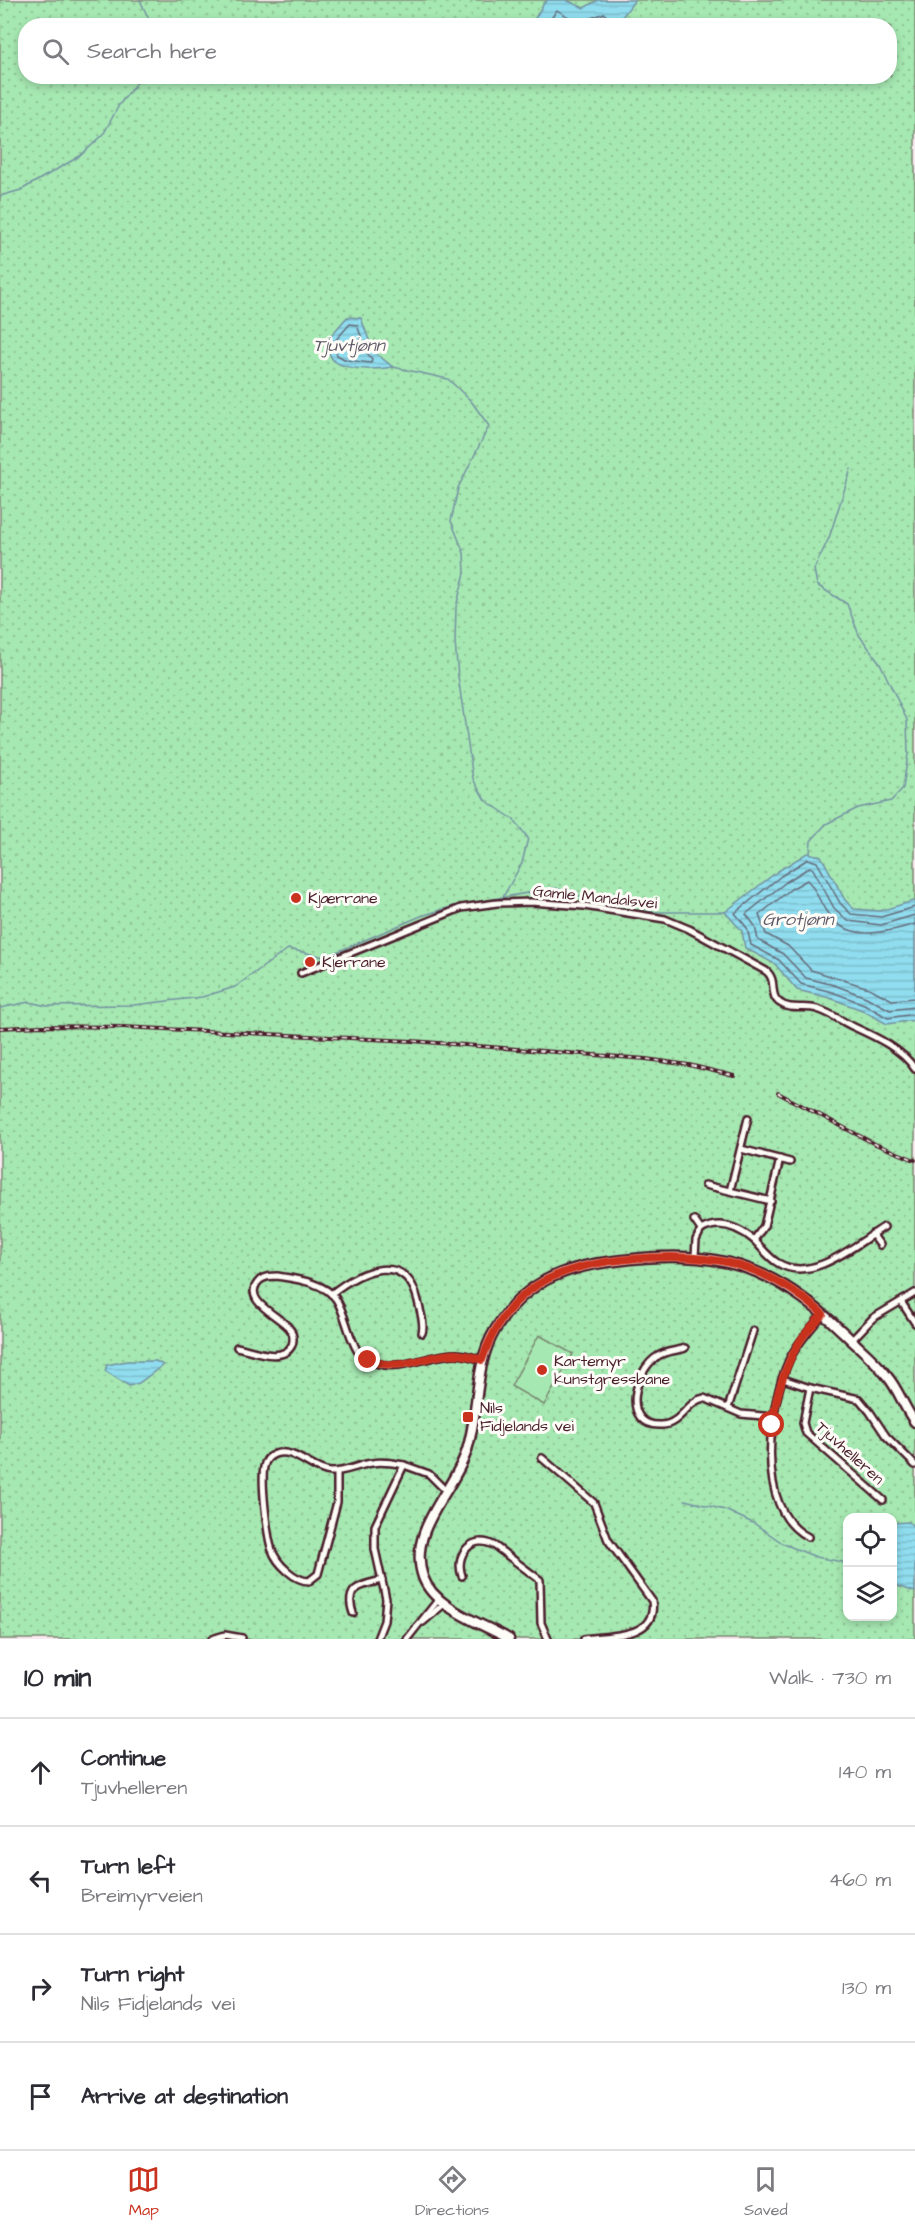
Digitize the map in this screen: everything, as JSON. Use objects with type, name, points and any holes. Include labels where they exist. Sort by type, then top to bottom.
[{"type":"street","name":"Gamle Mandalsvei","points":[[301,973],[426,921],[471,905],[554,903],[647,915],[684,926],[766,971],[772,978],[774,995],[781,1004],[792,1008],[815,1008],[835,1016],[871,1034],[899,1053],[915,1070]]},
{"type":"street","points":[[730,1191],[748,1118]]},
{"type":"street","points":[[741,1149],[790,1162]]},
{"type":"street","points":[[754,1240],[764,1226],[780,1160]]},
{"type":"street","points":[[705,1185],[771,1201]]},
{"type":"street","points":[[694,1220],[701,1230]]},
{"type":"street","points":[[695,1256],[696,1240],[701,1230],[713,1225],[730,1226],[754,1240],[776,1262],[791,1269],[816,1267],[884,1227]]},
{"type":"street","points":[[872,1234],[879,1245]]},
{"type":"street","points":[[508,1639],[441,1602],[430,1592],[421,1571],[419,1557],[421,1540],[426,1526],[459,1471],[471,1439],[482,1360],[495,1329],[511,1308],[531,1289],[558,1273],[584,1265],[619,1260],[695,1256],[735,1264],[764,1275],[796,1292],[852,1340],[888,1377],[915,1422]]},
{"type":"street","points":[[331,1293],[375,1270],[386,1268],[398,1271],[413,1285],[422,1333]]},
{"type":"street","points":[[237,1347],[279,1355],[292,1345],[293,1336],[288,1327],[256,1299],[255,1287],[264,1277],[276,1276],[315,1285],[331,1293],[339,1304],[356,1349],[368,1360],[404,1365],[456,1354],[482,1360]]},
{"type":"street","points":[[852,1340],[873,1318],[915,1293]]},
{"type":"street","points":[[902,1302],[915,1323]]},
{"type":"street","points":[[808,1537],[796,1531],[774,1492],[771,1469],[773,1417],[783,1379],[799,1343],[823,1314]]},
{"type":"street","points":[[728,1408],[753,1331]]},
{"type":"street","points":[[685,1348],[659,1355],[646,1368],[634,1398],[635,1407],[640,1416],[653,1424],[668,1425],[693,1403],[704,1398],[741,1414],[773,1417]]},
{"type":"street","name":"Tjuvhelleren","points":[[783,1379],[810,1388],[860,1399],[886,1436],[915,1466]]},
{"type":"street","name":"Tjuvhelleren","points":[[810,1388],[803,1423],[806,1433],[883,1500]]},
{"type":"street","points":[[337,1472],[337,1502],[320,1569],[309,1581],[298,1580],[282,1565],[271,1549],[263,1478],[265,1463],[271,1456],[282,1452],[320,1469],[337,1472],[372,1463],[389,1462],[429,1474],[442,1487]]},
{"type":"street","points":[[542,1458],[592,1499],[611,1544],[646,1590],[651,1601],[650,1620],[639,1630],[627,1634],[587,1639]]},
{"type":"street","points":[[382,1639],[386,1610],[375,1549],[375,1527],[404,1465]]},
{"type":"street","points":[[462,1576],[459,1564],[462,1555],[469,1545],[480,1541],[495,1546],[533,1572],[541,1583],[541,1623],[548,1639]]},
{"type":"street","points":[[353,1613],[350,1601],[354,1591],[363,1585],[382,1580]]},
{"type":"street","points":[[407,1639],[441,1602]]},
{"type":"street","points":[[377,1639],[382,1630]]},
{"type":"street","points":[[212,1639],[225,1635],[242,1638]]},
{"type":"green space","points":[[0,0],[915,0],[915,1639],[0,1639]]},
{"type":"green space","name":"Kartemyr kunstgressbane","points":[[539,1335],[573,1354],[544,1405],[511,1386]]},
{"type":"water","points":[[548,0],[566,0],[584,8],[598,0],[635,0],[621,18],[535,18]]},
{"type":"water","name":"Tjuvtjønn","points":[[347,317],[361,318],[373,351],[393,367],[354,368],[334,361],[325,343]]},
{"type":"water","name":"Grotjønn","points":[[807,853],[821,856],[845,900],[854,909],[880,911],[915,902],[915,1020],[887,1024],[862,1010],[830,998],[797,990],[775,964],[745,948],[742,931],[725,912],[778,871]]},
{"type":"water","points":[[127,1361],[156,1361],[163,1365],[139,1383],[129,1386],[105,1371],[107,1365]]},
{"type":"water","points":[[909,1522],[915,1528],[915,1592],[897,1586],[897,1523]]},
{"type":"waterway","points":[[140,0],[148,18]]},
{"type":"waterway","points":[[0,196],[21,190],[80,156],[103,135],[119,105],[136,84]]},
{"type":"waterway","points":[[393,367],[448,379],[471,401],[489,426],[458,488],[451,521],[464,553],[465,573],[456,607],[455,642],[473,779],[485,800],[513,819],[528,838],[522,863],[503,897]]},
{"type":"waterway","points":[[810,853],[811,841],[826,824],[858,808],[891,801],[903,788],[908,754],[907,720],[880,663],[859,635],[847,604],[817,585],[814,569],[829,538],[851,469]]},
{"type":"waterway","points":[[0,1008],[29,1002],[47,1006],[134,1005],[202,997],[235,987],[288,949],[325,957],[421,916],[454,906],[555,888],[621,909],[655,912],[725,912]]},
{"type":"waterway","points":[[685,1500],[725,1510],[755,1524],[784,1544],[816,1557],[843,1562]]},
{"type":"railway","points":[[0,1028],[123,1027],[412,1041],[646,1059],[689,1065],[734,1076]]},
{"type":"railway","points":[[778,1093],[875,1144],[915,1160]]},
{"type":"place","name":"Kjærrane","points":[[296,898]]},
{"type":"place","name":"Kjerrane","points":[[310,962]]},
{"type":"place","name":"Kartemyr kunstgressbane","points":[[542,1370]]},
{"type":"place","name":"Nils Fidjelands vei","points":[[468,1417]]},
{"type":"route","points":[[368,1360],[375,1363],[404,1365],[456,1354],[482,1360],[495,1329],[511,1308],[540,1282],[558,1273],[584,1265],[619,1260],[695,1256],[746,1267],[778,1281],[814,1305],[823,1314],[802,1338],[790,1359],[776,1399],[772,1425]]}]
